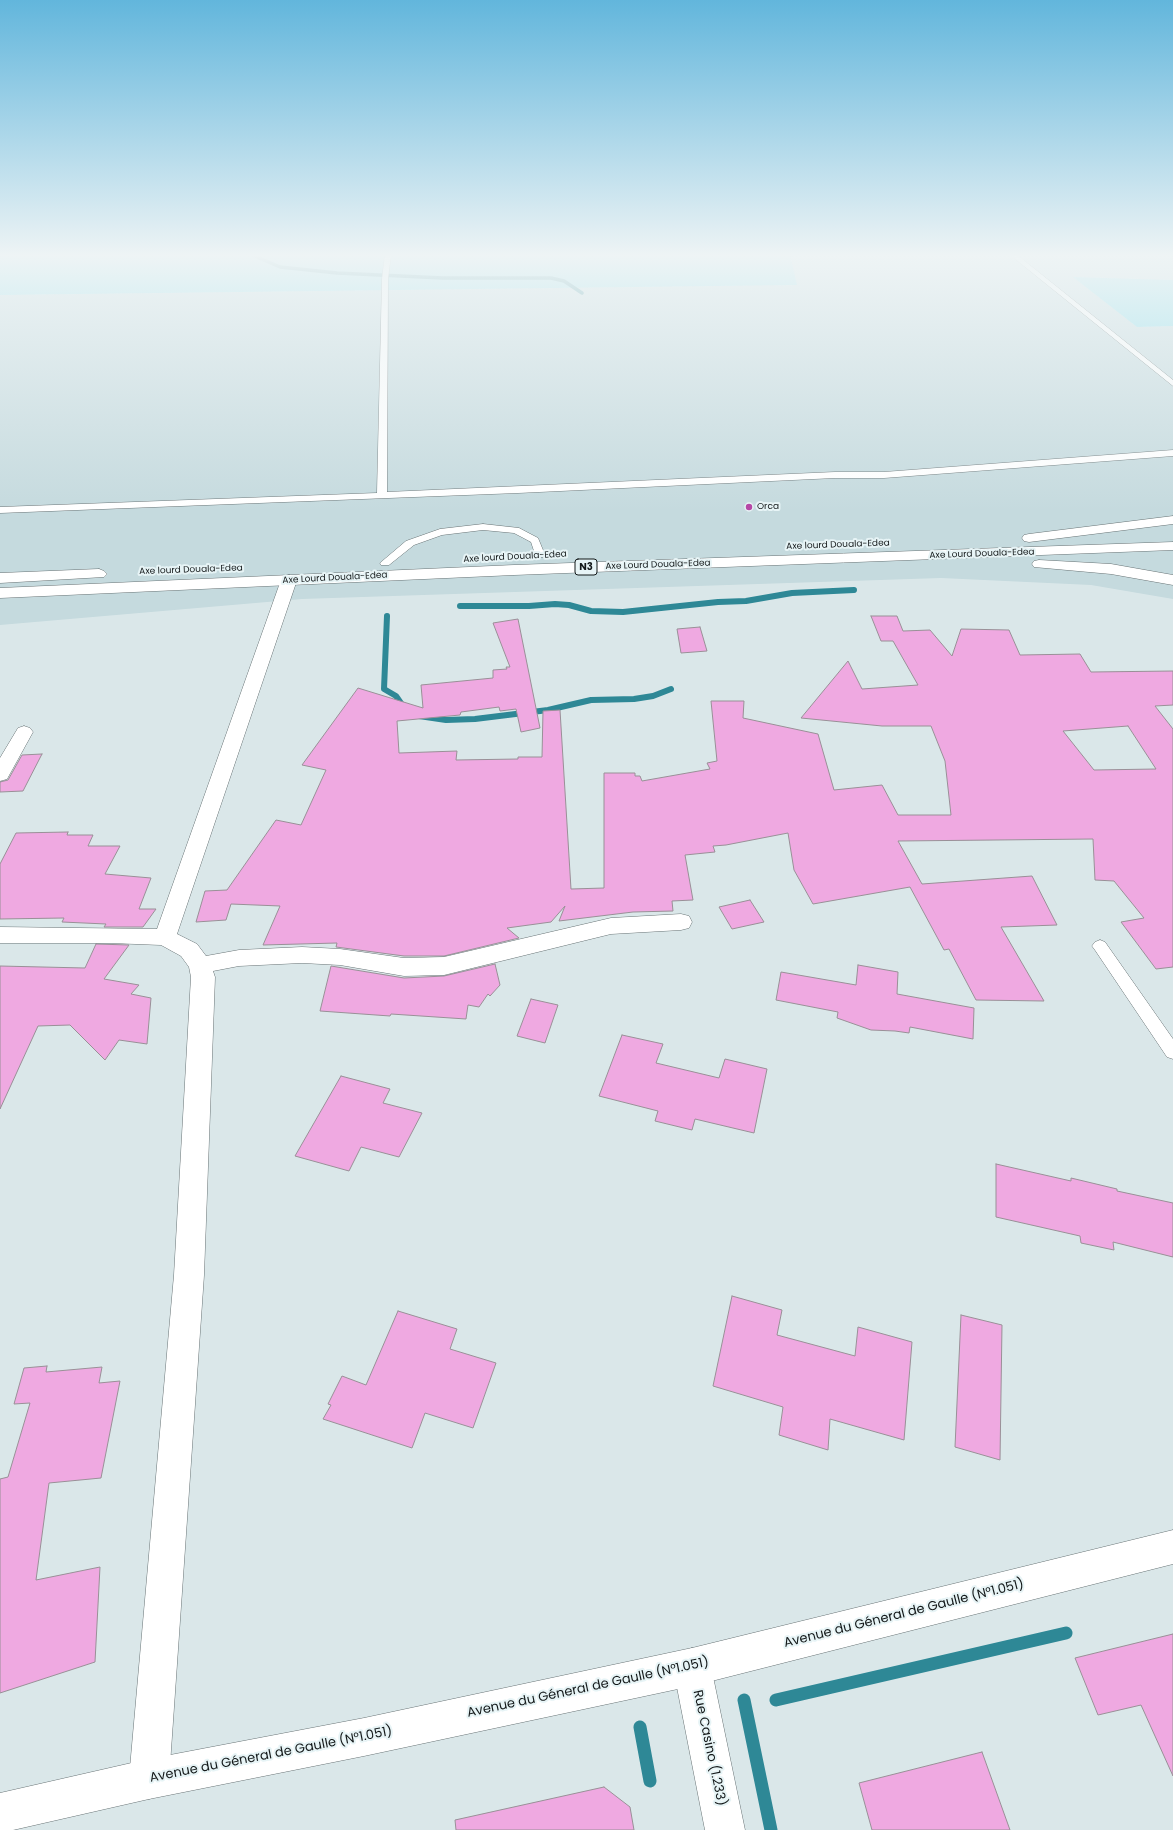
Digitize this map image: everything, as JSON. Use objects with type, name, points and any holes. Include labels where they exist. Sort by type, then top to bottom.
[{"type":"main road","points":[[1029,538],[1173,520]]},
{"type":"main road","name":"Axe lourd Douala-Edea","points":[[274,567],[540,555],[1173,532]]},
{"type":"main road","name":"Axe Lourd Douala-Edea","points":[[0,593],[506,570],[1173,546]]},
{"type":"main road","points":[[850,558],[1111,569],[1173,580]]},
{"type":"main road","points":[[0,578],[110,573]]},
{"type":"main road","points":[[165,937],[289,580]]},
{"type":"main road","points":[[0,774],[24,732]]},
{"type":"main road","points":[[200,965],[239,958],[302,955],[340,957],[404,967],[444,966],[612,926],[681,922]]},
{"type":"main road","points":[[0,935],[110,935],[165,937],[189,950],[200,965],[203,977],[189,1275],[149,1779]]},
{"type":"main road","name":"Avenue du Géneral de Gaulle (N°1.051)","points":[[0,1814],[149,1779],[364,1737],[692,1667],[1173,1547]]},
{"type":"main road","name":"Rue Casino (1.233)","points":[[692,1667],[725,1830]]},
{"type":"lane","points":[[382,495],[384,339]]},
{"type":"lane","points":[[1118,339],[1173,384]]},
{"type":"lane","points":[[0,510],[518,490],[835,474],[884,475],[1173,453]]},
{"type":"lane","points":[[385,562],[410,543],[440,532],[484,527],[516,530],[535,540],[540,555]]},
{"type":"lane","points":[[1100,946],[1173,1052]]},
{"type":"shaded area","points":[[0,339],[1173,339],[1173,599],[1091,585],[941,578],[302,599],[0,625]]},
{"type":"building","points":[[871,616],[897,616],[903,631],[930,630],[952,656],[961,629],[1009,630],[1020,655],[1080,654],[1091,672],[1173,671],[1173,705],[1155,706],[1173,729],[1173,967],[1156,969],[1121,922],[1144,918],[1114,881],[1095,880],[1093,839],[898,841],[922,884],[1032,876],[1057,925],[1001,927],[1044,1001],[976,1000],[949,949],[944,950],[910,887],[813,904],[794,870],[788,833],[726,845],[713,846],[715,852],[685,855],[693,900],[672,901],[673,911],[633,912],[559,921],[565,906],[551,922],[507,928],[519,938],[444,956],[404,956],[336,947],[337,943],[263,945],[280,906],[231,904],[226,920],[196,922],[205,891],[227,890],[276,820],[301,825],[326,770],[302,765],[358,688],[423,708],[421,685],[493,678],[493,670],[507,669],[506,667],[510,667],[493,623],[518,619],[540,728],[521,732],[516,709],[500,711],[499,707],[461,712],[460,715],[397,721],[399,753],[457,751],[456,760],[542,757],[543,711],[560,710],[571,889],[604,888],[604,773],[635,773],[635,776],[640,776],[642,781],[710,769],[707,763],[717,761],[711,701],[744,701],[743,718],[818,734],[834,790],[882,785],[898,815],[951,815],[945,761],[931,726],[882,726],[801,718],[848,661],[862,689],[918,685],[893,641],[881,641]],"holes":[[[1128,726],[1156,769],[1094,770],[1063,731]]]},
{"type":"building","points":[[700,627],[707,651],[681,653],[677,629]]},
{"type":"building","points":[[42,754],[23,791],[0,792],[0,782],[8,780],[22,755]]},
{"type":"building","points":[[68,832],[67,835],[93,835],[88,846],[120,846],[105,874],[151,878],[139,909],[156,909],[143,927],[104,927],[106,924],[62,922],[64,918],[0,919],[0,864],[16,833]]},
{"type":"building","points":[[750,900],[764,922],[732,929],[719,907]]},
{"type":"building","points":[[96,944],[129,945],[104,979],[139,985],[131,994],[151,998],[147,1044],[119,1040],[105,1060],[70,1025],[38,1026],[0,1109],[0,966],[85,968]]},
{"type":"building","points":[[495,964],[500,985],[490,996],[488,994],[479,1007],[468,1005],[466,1019],[320,1011],[331,966],[404,978],[444,976]]},
{"type":"building","points":[[858,965],[898,972],[897,994],[974,1008],[973,1039],[910,1027],[909,1033],[871,1030],[837,1018],[838,1012],[776,1000],[781,972],[856,985]]},
{"type":"building","points":[[531,999],[558,1005],[545,1043],[517,1036]]},
{"type":"building","points":[[622,1035],[663,1044],[656,1063],[719,1078],[725,1059],[767,1069],[754,1133],[695,1119],[692,1130],[655,1121],[658,1111],[599,1096]]},
{"type":"building","points":[[341,1076],[390,1089],[383,1103],[422,1113],[399,1157],[361,1147],[349,1171],[295,1156]]},
{"type":"building","points":[[996,1164],[1071,1181],[1071,1178],[1117,1189],[1117,1191],[1173,1203],[1173,1257],[1113,1242],[1114,1250],[1081,1243],[1080,1236],[996,1217]]},
{"type":"building","points":[[732,1296],[782,1310],[777,1335],[855,1356],[858,1327],[912,1342],[904,1440],[830,1419],[828,1450],[779,1435],[783,1407],[713,1386]]},
{"type":"building","points":[[398,1311],[457,1329],[450,1349],[496,1363],[473,1428],[425,1413],[412,1448],[323,1419],[331,1405],[328,1404],[342,1376],[366,1385]]},
{"type":"building","points":[[961,1315],[1002,1325],[1000,1460],[955,1447]]},
{"type":"building","points":[[47,1366],[46,1372],[102,1367],[99,1383],[120,1381],[101,1478],[49,1483],[36,1580],[100,1567],[95,1662],[0,1693],[0,1479],[8,1477],[30,1403],[14,1404],[24,1368]]},
{"type":"building","points":[[1173,1634],[1173,1776],[1141,1705],[1098,1715],[1075,1658]]},
{"type":"building","points":[[982,1752],[1010,1830],[872,1830],[859,1783]]},
{"type":"building","points":[[604,1787],[630,1807],[634,1830],[456,1830],[455,1820]]},
{"type":"waterway","points":[[460,606],[529,606],[555,604],[569,605],[591,611],[623,612],[718,602],[746,601],[792,593],[854,590]]},
{"type":"waterway","points":[[387,616],[384,689],[396,696],[405,709]]},
{"type":"waterway","points":[[419,716],[446,720],[475,719],[548,710],[591,700],[634,699],[653,696],[671,689]]},
{"type":"waterway","points":[[776,1700],[1066,1633]]},
{"type":"waterway","points":[[744,1700],[771,1830]]},
{"type":"waterway","points":[[640,1727],[650,1781]]},
{"type":"place","name":"Orca","points":[[749,507]]}]
